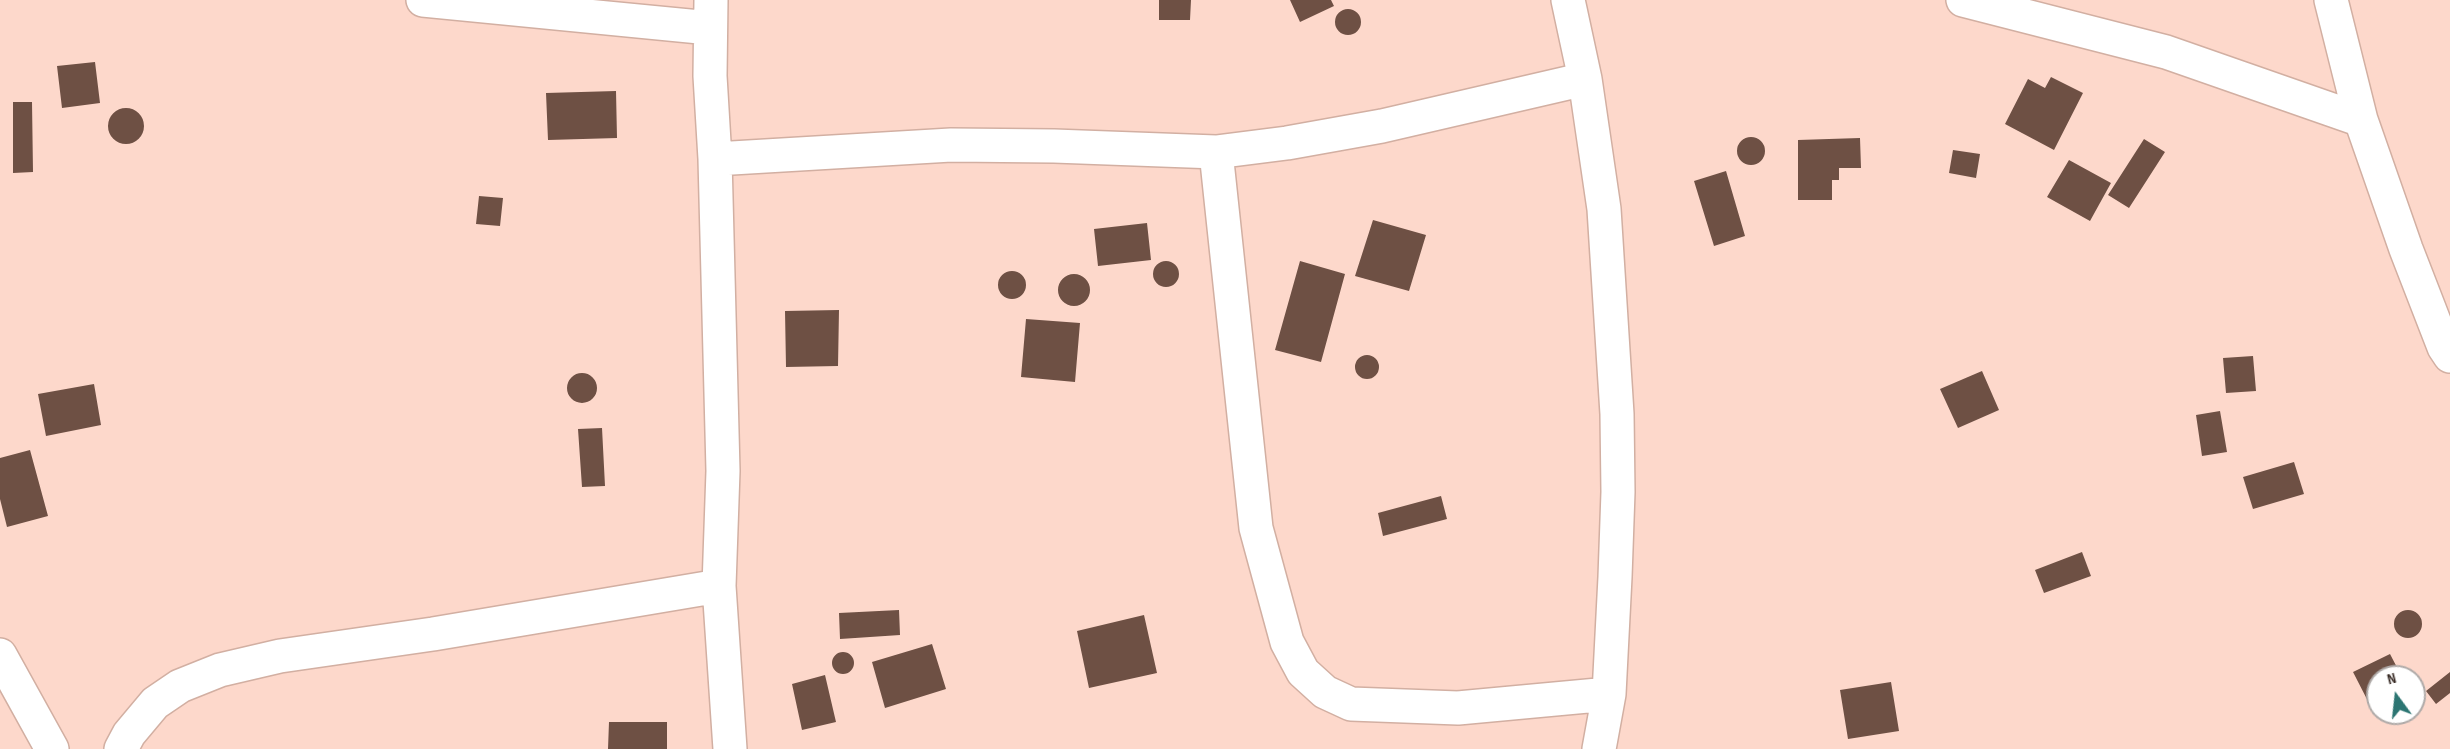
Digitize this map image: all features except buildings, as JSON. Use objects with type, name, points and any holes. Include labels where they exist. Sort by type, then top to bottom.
[{"type":"street","points":[[423,0],[711,14],[710,76],[715,159],[723,471],[719,586],[730,749]]},
{"type":"street","points":[[1568,0],[1585,79],[1604,209],[1617,414],[1618,513],[1609,694],[1599,749]]},
{"type":"street","points":[[1963,0],[2166,52],[2361,120]]},
{"type":"street","points":[[2331,0],[2361,120],[2406,249],[2444,347],[2450,356]]},
{"type":"street","points":[[715,159],[951,145],[1216,152],[1287,143],[1382,126],[1585,79]]},
{"type":"street","points":[[1216,152],[1256,528],[1287,642],[1303,672],[1325,692],[1351,704],[1361,705],[1458,708],[1609,694]]},
{"type":"street","points":[[120,749],[129,734],[155,703],[180,686],[220,670],[280,656],[433,634],[719,586]]},
{"type":"street","points":[[0,655],[52,749]]}]
